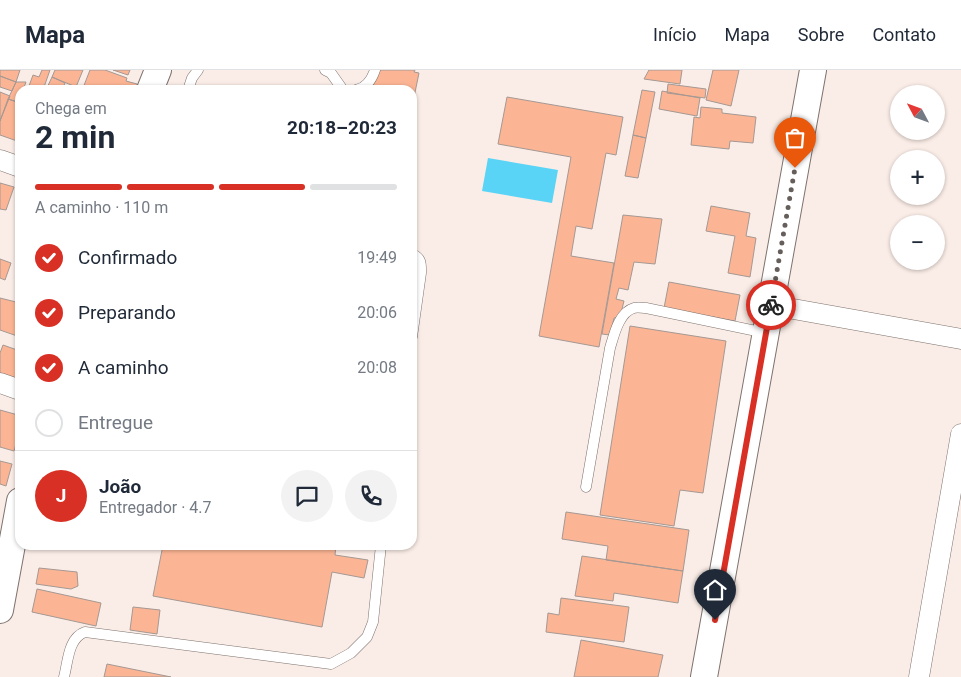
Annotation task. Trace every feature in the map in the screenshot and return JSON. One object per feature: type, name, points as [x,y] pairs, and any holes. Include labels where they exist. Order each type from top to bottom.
[{"type":"street","points":[[152,85],[158,70]]},
{"type":"street","points":[[704,677],[812,70]]},
{"type":"street","points":[[0,160],[15,165]]},
{"type":"street","points":[[771,305],[961,339]]},
{"type":"street","points":[[0,383],[15,388]]},
{"type":"street","points":[[919,677],[961,434]]},
{"type":"street","points":[[0,610],[15,532]]},
{"type":"lane","points":[[190,85],[198,70]]},
{"type":"lane","points":[[325,70],[331,73],[339,85]]},
{"type":"lane","points":[[364,85],[370,80],[375,70]]},
{"type":"lane","points":[[417,256],[421,263],[417,301]]},
{"type":"lane","points":[[586,487],[610,348],[615,330],[626,312],[634,308],[646,308],[766,334]]},
{"type":"lane","points":[[64,677],[74,640],[85,632],[331,664],[351,653],[367,637],[373,622],[380,550]]},
{"type":"water","points":[[488,158],[558,170],[552,203],[482,191]]},
{"type":"building","points":[[0,70],[20,70],[16,82],[0,76]]},
{"type":"building","points":[[42,70],[50,70],[45,85],[29,85],[33,75],[39,77]]},
{"type":"building","points":[[55,70],[83,70],[77,85],[71,85],[52,77]]},
{"type":"building","points":[[90,70],[105,70],[127,78],[126,81],[137,84],[137,85],[84,85]]},
{"type":"building","points":[[113,70],[130,70],[128,75]]},
{"type":"building","points":[[376,70],[415,70],[414,72],[419,73],[417,85],[373,85]]},
{"type":"building","points":[[649,70],[682,70],[680,84],[644,79]]},
{"type":"building","points":[[713,70],[739,70],[731,106],[706,100]]},
{"type":"building","points":[[0,76],[16,82],[12,91],[0,87]]},
{"type":"building","points":[[52,77],[65,83],[64,85],[48,85]]},
{"type":"building","points":[[16,82],[26,82],[25,85],[15,85],[15,101],[8,99]]},
{"type":"building","points":[[668,84],[706,89],[705,98],[667,93]]},
{"type":"building","points":[[642,90],[655,92],[646,138],[633,135]]},
{"type":"building","points":[[662,91],[700,98],[697,116],[659,109]]},
{"type":"building","points":[[0,92],[10,96],[0,121]]},
{"type":"building","points":[[507,97],[623,117],[616,155],[606,153],[592,229],[576,226],[571,256],[614,263],[599,347],[539,336],[571,157],[498,144]]},
{"type":"building","points":[[8,99],[15,101],[15,140],[0,135],[0,121]]},
{"type":"building","points":[[701,107],[722,109],[722,113],[756,117],[753,143],[730,141],[729,149],[691,145],[694,117],[700,118]]},
{"type":"building","points":[[633,135],[646,138],[638,178],[625,176]]},
{"type":"building","points":[[0,183],[14,187],[6,210],[0,209]]},
{"type":"building","points":[[711,206],[750,213],[746,236],[756,238],[750,277],[728,273],[735,236],[706,231]]},
{"type":"building","points":[[623,215],[662,219],[655,264],[634,262],[628,290],[619,288],[616,299],[624,301],[620,317],[614,318],[610,335],[602,334]]},
{"type":"building","points":[[0,259],[11,263],[5,280],[0,278]]},
{"type":"building","points":[[669,282],[740,295],[735,321],[664,308]]},
{"type":"building","points":[[0,298],[15,302],[15,335],[0,330]]},
{"type":"building","points":[[630,326],[726,341],[703,493],[680,490],[674,526],[600,515]]},
{"type":"building","points":[[3,345],[15,349],[15,382],[0,376],[0,353]]},
{"type":"building","points":[[0,410],[15,414],[15,448],[14,451],[0,447]]},
{"type":"building","points":[[0,461],[12,464],[6,486],[0,484]]},
{"type":"building","points":[[566,512],[689,530],[683,571],[606,560],[608,546],[562,539]]},
{"type":"building","points":[[162,550],[336,550],[335,555],[368,560],[364,578],[332,572],[322,627],[153,596]]},
{"type":"building","points":[[582,556],[683,571],[678,603],[614,593],[613,601],[575,596]]},
{"type":"building","points":[[39,568],[77,572],[78,586],[71,589],[36,584]]},
{"type":"building","points":[[37,589],[101,603],[96,626],[32,612]]},
{"type":"building","points":[[561,598],[629,607],[624,642],[546,632],[548,613],[559,615]]},
{"type":"building","points":[[133,607],[160,610],[157,634],[130,630]]},
{"type":"building","points":[[581,640],[663,655],[658,677],[574,677]]},
{"type":"building","points":[[107,664],[171,677],[104,677]]},
{"type":"way so far","points":[[771,305],[795,168]]},
{"type":"route","points":[[715,620],[771,305]]}]
